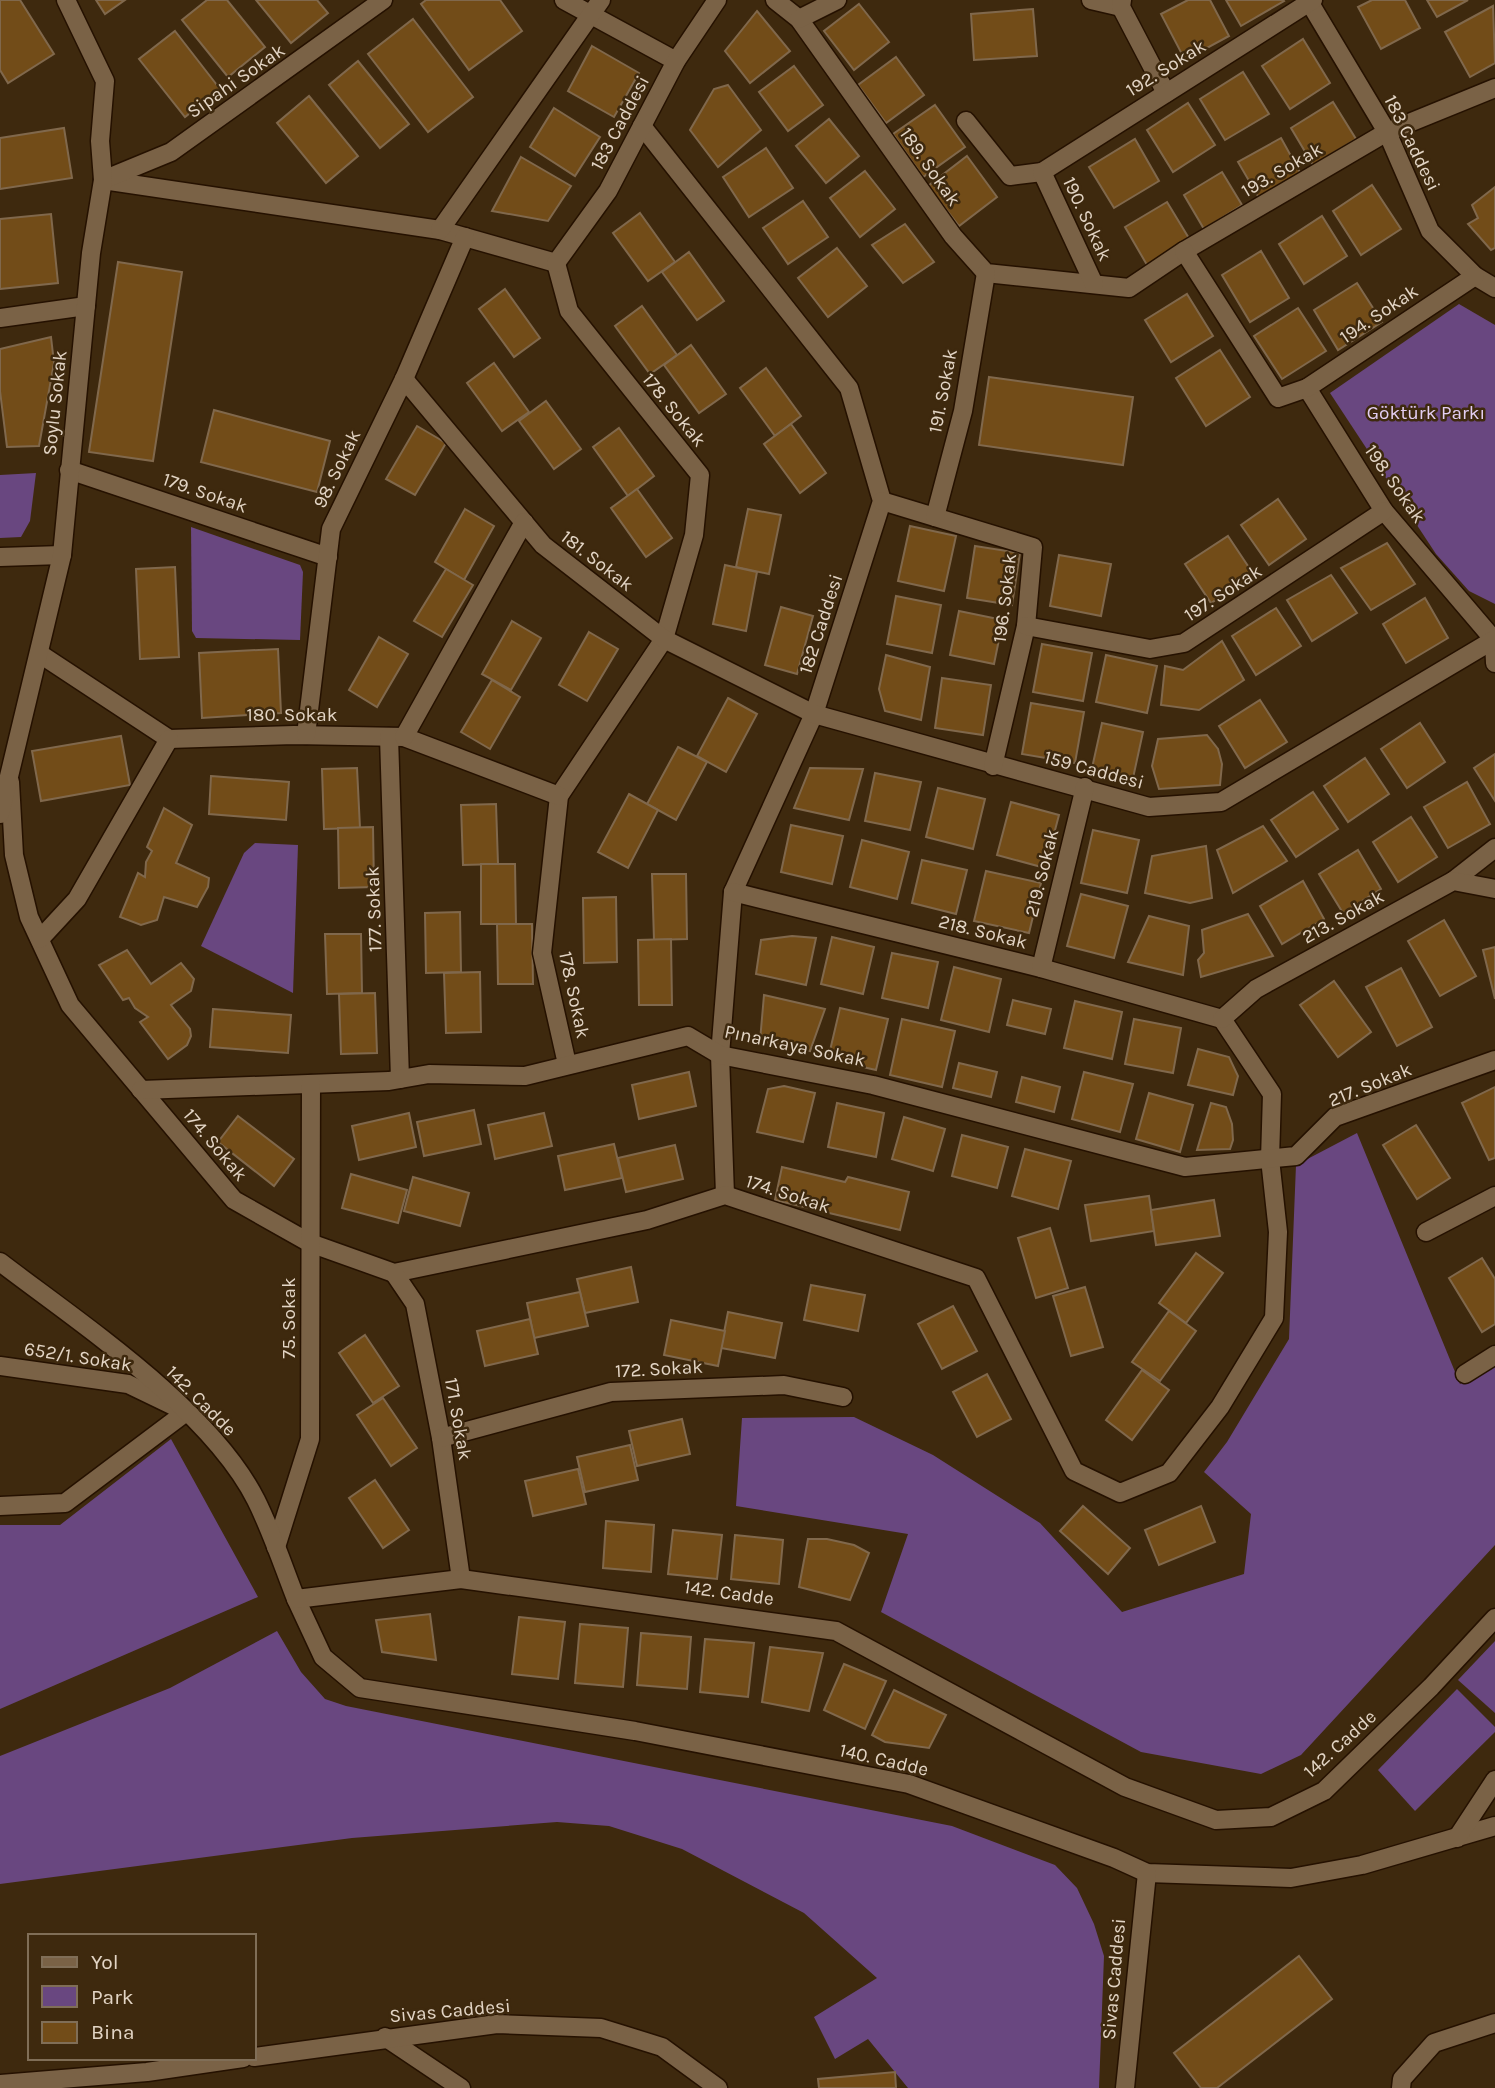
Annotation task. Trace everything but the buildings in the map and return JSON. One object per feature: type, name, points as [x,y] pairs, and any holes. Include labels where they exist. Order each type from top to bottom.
[{"type":"street","name":"Soylu Sokak","points":[[0,814],[3,779],[40,654],[62,555],[86,306],[103,180],[100,141],[105,81],[66,0]]},
{"type":"street","name":"Sipahi Sokak","points":[[103,180],[171,152],[383,0]]},
{"type":"street","points":[[564,0],[596,7],[676,61]]},
{"type":"street","name":"183 Caddesi","points":[[556,263],[608,191],[676,61],[717,0]]},
{"type":"street","name":"189. Sokak","points":[[775,0],[799,19],[953,236],[986,273]]},
{"type":"street","points":[[799,19],[837,0]]},
{"type":"street","points":[[1091,0],[1121,3],[1166,93]]},
{"type":"street","name":"183 Caddesi","points":[[1310,1],[1387,132],[1430,231],[1475,276],[1495,288]]},
{"type":"street","name":"192. Sokak","points":[[1042,172],[1310,1]]},
{"type":"street","points":[[440,230],[596,7]]},
{"type":"street","name":"193. Sokak","points":[[1094,284],[1129,288],[1184,251],[1387,132],[1495,88]]},
{"type":"street","points":[[966,121],[1010,176],[1042,172]]},
{"type":"street","points":[[642,126],[849,388],[882,501]]},
{"type":"street","name":"190. Sokak","points":[[1042,172],[1094,284]]},
{"type":"street","points":[[103,180],[440,230],[556,263]]},
{"type":"street","name":"98. Sokak","points":[[306,735],[331,529],[404,379],[465,237]]},
{"type":"street","points":[[1184,251],[1278,398],[1307,388]]},
{"type":"street","name":"178. Sokak","points":[[556,263],[569,311],[700,475],[694,535],[664,639],[559,796],[542,953],[567,1063]]},
{"type":"street","points":[[986,273],[1094,284]]},
{"type":"street","name":"191. Sokak","points":[[935,517],[963,411],[986,273]]},
{"type":"street","name":"194. Sokak","points":[[1307,388],[1475,276]]},
{"type":"street","points":[[0,317],[86,306]]},
{"type":"street","name":"181. Sokak","points":[[404,379],[542,545],[664,639],[814,715]]},
{"type":"street","name":"198. Sokak","points":[[1307,388],[1384,511],[1495,640]]},
{"type":"street","name":"179. Sokak","points":[[69,470],[328,557]]},
{"type":"street","name":"196. Sokak","points":[[882,501],[1034,547],[1026,626],[993,766]]},
{"type":"street","name":"182 Caddesi","points":[[725,1195],[720,1055],[733,892],[814,715],[882,501]]},
{"type":"street","name":"197. Sokak","points":[[1026,626],[1150,649],[1184,643],[1384,511]]},
{"type":"street","points":[[397,737],[524,522]]},
{"type":"street","points":[[0,557],[62,555]]},
{"type":"street","points":[[1495,640],[1495,663]]},
{"type":"street","name":"159 Caddesi","points":[[814,715],[1149,807],[1220,802],[1495,640]]},
{"type":"street","points":[[40,654],[169,739],[77,899],[40,939]]},
{"type":"street","name":"180. Sokak","points":[[169,739],[306,735],[397,737],[559,796]]},
{"type":"street","name":"177. Sokak","points":[[397,737],[400,1079]]},
{"type":"street","name":"174. Sokak","points":[[3,779],[14,855],[29,917],[70,1005],[234,1200],[310,1243],[394,1273],[648,1220],[725,1195],[976,1278],[1074,1471],[1121,1493],[1169,1472],[1220,1407],[1275,1318],[1278,1232],[1270,1159],[1272,1094],[1222,1019]]},
{"type":"street","name":"219. Sokak","points":[[1041,968],[1085,788]]},
{"type":"street","name":"213. Sokak","points":[[1222,1019],[1255,989],[1453,880],[1495,848]]},
{"type":"street","points":[[1453,880],[1495,890]]},
{"type":"street","name":"218. Sokak","points":[[733,892],[1041,968],[1222,1019]]},
{"type":"street","name":"Pınarkaya Sokak","points":[[141,1090],[311,1084],[400,1079],[429,1074],[525,1076],[567,1063],[688,1036],[720,1055],[873,1085],[1185,1167],[1270,1159]]},
{"type":"street","name":"217. Sokak","points":[[1270,1159],[1296,1156],[1335,1117],[1495,1060]]},
{"type":"street","name":"75. Sokak","points":[[276,1547],[310,1439],[311,1084]]},
{"type":"street","points":[[1426,1232],[1495,1196]]},
{"type":"street","name":"142. Cadde","points":[[0,1262],[129,1361],[214,1440],[255,1498],[296,1599],[461,1580],[836,1631],[1125,1787],[1216,1820],[1271,1817],[1324,1791],[1431,1687],[1495,1618]]},
{"type":"street","name":"171. Sokak","points":[[394,1273],[415,1304],[441,1438],[461,1580]]},
{"type":"street","points":[[1465,1374],[1495,1355]]},
{"type":"street","name":"652/1. Sokak","points":[[0,1366],[128,1384],[186,1412]]},
{"type":"street","name":"172. Sokak","points":[[441,1438],[611,1392],[784,1385],[843,1397]]},
{"type":"street","points":[[0,1506],[65,1503],[186,1412]]},
{"type":"street","name":"140. Cadde","points":[[296,1599],[323,1657],[360,1688],[635,1731],[909,1784],[1114,1858],[1146,1873],[1291,1878],[1362,1865],[1495,1826]]},
{"type":"street","points":[[1457,1838],[1495,1780]]},
{"type":"street","name":"Sivas Caddesi","points":[[1125,2088],[1146,1873]]},
{"type":"street","points":[[1401,2088],[1402,2080],[1434,2043],[1495,2023]]},
{"type":"street","name":"Sivas Caddesi","points":[[256,2057],[385,2037],[497,2024],[601,2028],[662,2047],[718,2088]]},
{"type":"street","points":[[385,2037],[461,2088]]},
{"type":"street","points":[[0,2084],[147,2072],[229,2060]]},
{"type":"green space","name":"Göktürk Parkı","points":[[1459,304],[1495,325],[1495,604],[1469,591],[1436,554],[1330,393]]},
{"type":"green space","points":[[36,473],[30,521],[21,537],[0,538],[0,475]]},
{"type":"green space","points":[[191,527],[300,565],[303,572],[300,640],[196,638],[192,631]]},
{"type":"green space","points":[[255,843],[298,845],[293,993],[201,946],[244,853]]},
{"type":"green space","points":[[1357,1133],[1460,1384],[1495,1364],[1495,1545],[1301,1755],[1261,1774],[1141,1752],[881,1612],[908,1534],[736,1506],[742,1418],[854,1417],[933,1455],[1040,1523],[1122,1612],[1244,1574],[1251,1514],[1204,1472],[1227,1442],[1289,1339],[1296,1165]]},
{"type":"green space","points":[[171,1439],[258,1597],[0,1709],[0,1525],[60,1525]]},
{"type":"green space","points":[[277,1631],[301,1672],[325,1699],[346,1706],[952,1826],[1055,1865],[1077,1888],[1094,1924],[1104,1956],[1099,2088],[908,2088],[868,2039],[835,2059],[814,2017],[877,1978],[804,1913],[682,1849],[609,1826],[557,1822],[352,1838],[0,1884],[0,1756],[170,1688]]},
{"type":"green space","points":[[1495,1641],[1495,1713],[1458,1680]]},
{"type":"green space","points":[[1457,1689],[1495,1727],[1495,1732],[1415,1811],[1378,1770]]}]
